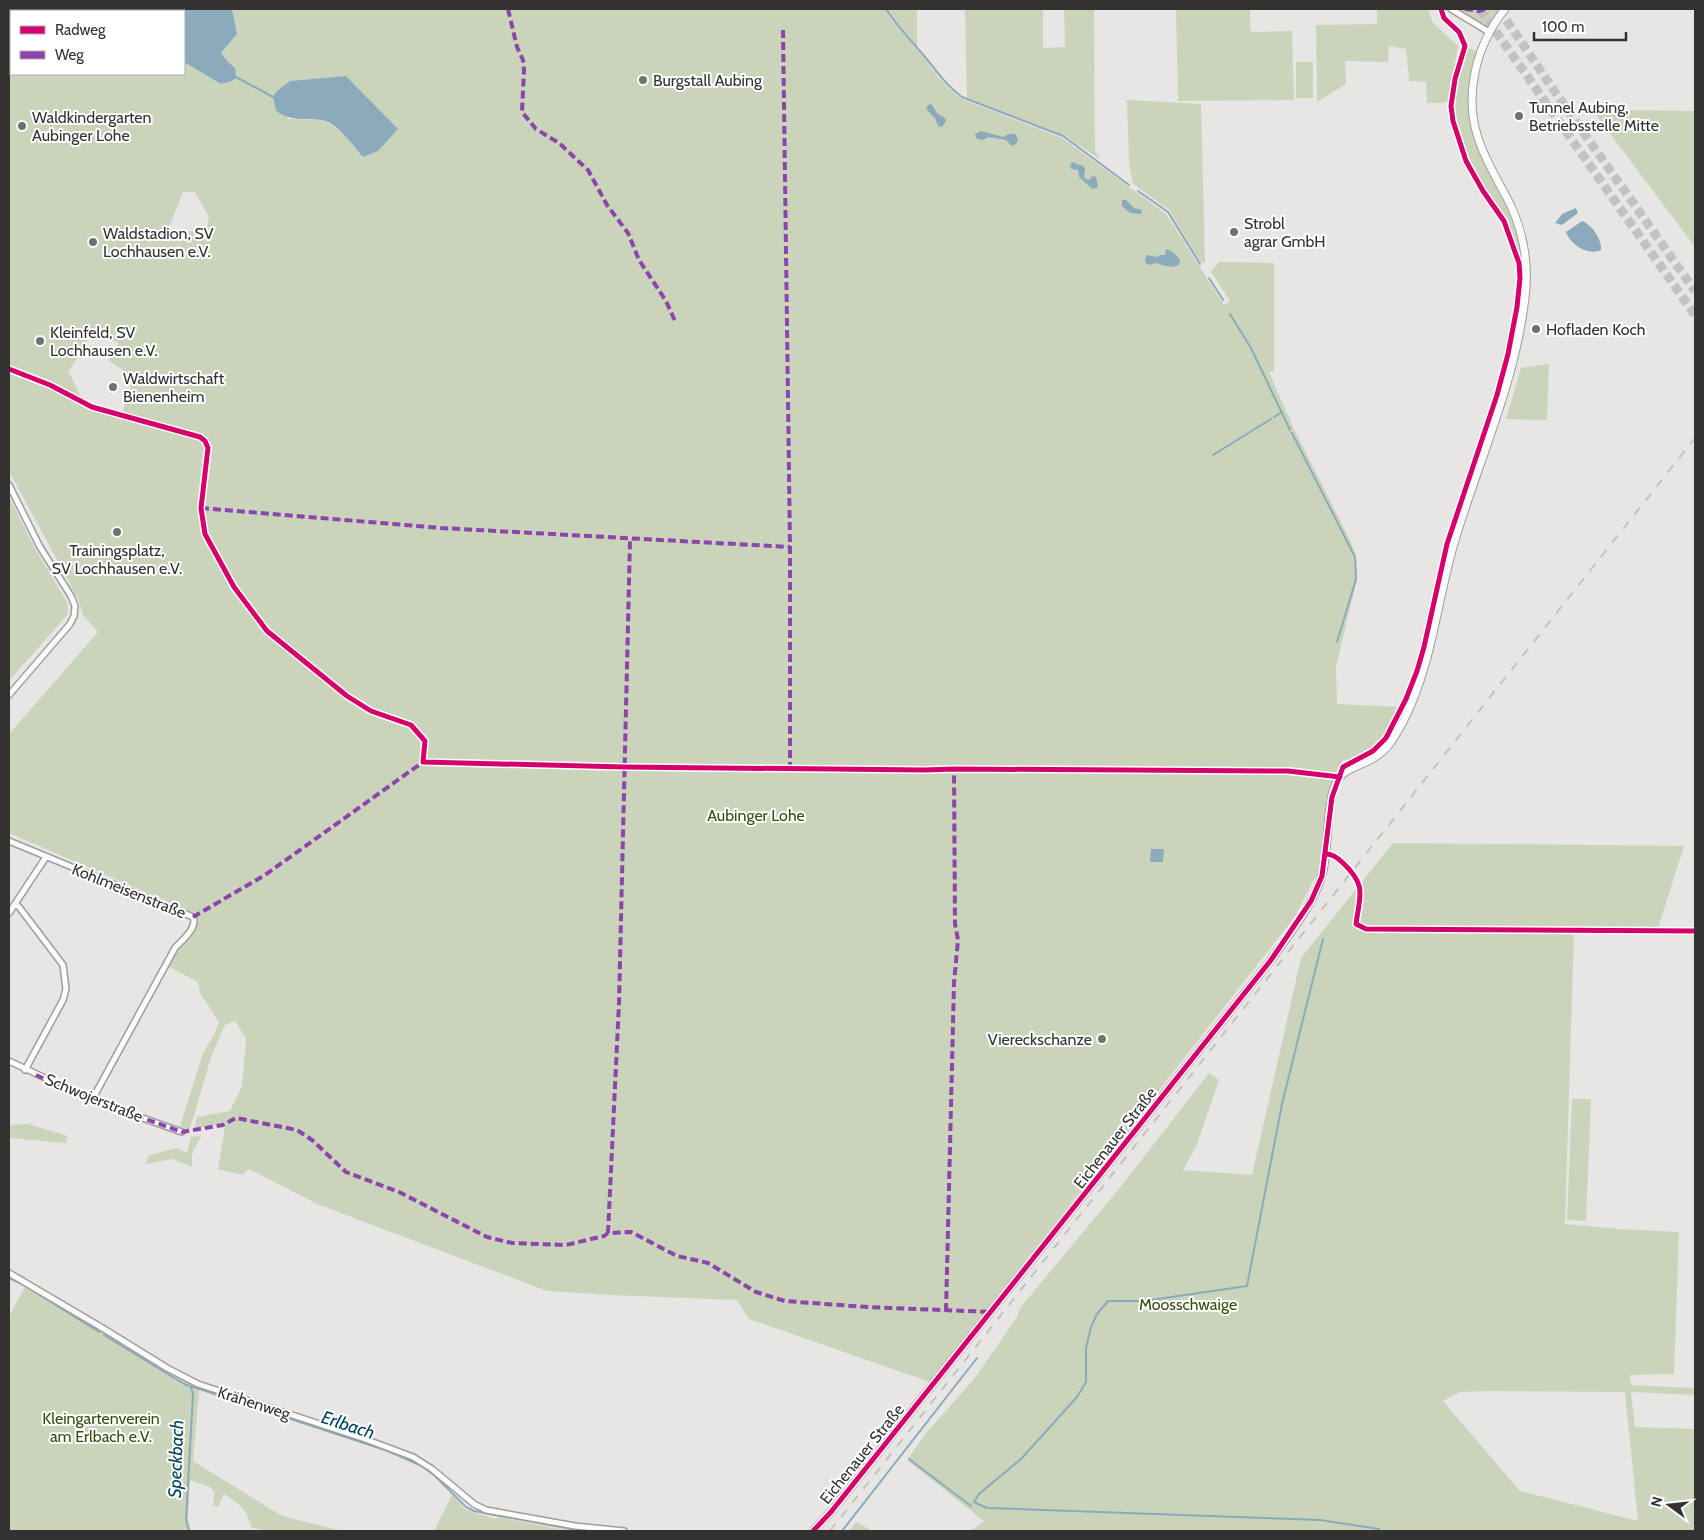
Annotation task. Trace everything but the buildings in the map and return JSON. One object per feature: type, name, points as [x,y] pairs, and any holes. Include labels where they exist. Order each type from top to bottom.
[{"type":"street","points":[[1451,9],[1489,32]]},
{"type":"street","name":"Eichenauer Straße","points":[[813,1531],[992,1312],[1272,960],[1311,901],[1322,876],[1332,797],[1340,777],[1347,771],[1371,760],[1386,749],[1408,710],[1424,673],[1452,549],[1504,395],[1514,358],[1525,296],[1525,254],[1518,225],[1479,143],[1472,108],[1474,77],[1482,48],[1489,32],[1505,9]]},
{"type":"street","points":[[9,485],[40,547],[71,596],[75,606],[74,616],[70,624],[9,695]]},
{"type":"street","name":"Kohlmeisenstraße","points":[[9,841],[193,917],[195,921],[194,926],[175,948],[92,1100]]},
{"type":"street","points":[[9,913],[46,857]]},
{"type":"street","points":[[15,904],[19,906],[64,965],[66,978],[63,1000],[25,1070]]},
{"type":"street","name":"Schwojerstraße","points":[[9,1062],[92,1100],[182,1132]]},
{"type":"street","name":"Krähenweg","points":[[9,1273],[166,1368],[198,1384],[365,1439],[413,1457],[432,1469],[467,1499],[486,1510],[575,1526],[624,1531]]},
{"type":"green space","name":"Aubinger Lohe","points":[[9,9],[77,9],[10,10],[10,75],[185,75],[185,63],[221,84],[235,68],[221,53],[237,34],[232,9],[885,9],[938,76],[962,99],[1062,138],[1166,214],[1224,305],[1230,301],[1211,272],[1219,262],[1274,263],[1274,371],[1269,372],[1294,429],[1351,542],[1356,556],[1357,580],[1336,666],[1337,704],[1400,707],[1390,727],[1380,741],[1347,762],[1345,759],[1342,761],[1342,765],[1333,778],[1319,870],[1294,918],[930,1382],[749,1319],[737,1300],[547,1291],[317,1204],[249,1169],[242,1175],[218,1169],[225,1127],[222,1124],[194,1129],[197,1117],[230,1111],[242,1086],[246,1039],[235,1021],[225,1025],[212,1054],[190,1129],[187,1130],[180,1127],[203,1053],[219,1022],[200,993],[198,982],[169,967],[194,913],[9,833],[9,734],[98,632],[83,615],[78,599],[9,471]],"holes":[[[346,76],[398,130],[363,157],[346,136],[324,120],[288,119],[290,81]],[[183,192],[195,192],[209,217],[206,233],[168,229]],[[92,333],[119,343],[108,360],[133,377],[122,414],[86,408],[68,373]]]},
{"type":"green space","points":[[93,9],[150,9],[147,10]]},
{"type":"green space","points":[[887,9],[917,9],[917,46],[895,22]]},
{"type":"green space","points":[[965,9],[1043,9],[1043,48],[1065,47],[1064,9],[1094,9],[1095,151],[1101,160],[1065,136],[967,98]]},
{"type":"green space","points":[[1176,9],[1250,9],[1250,30],[1253,32],[1292,31],[1294,100],[1178,101]]},
{"type":"green space","points":[[1377,9],[1428,9],[1433,23],[1458,46],[1449,101],[1427,103],[1426,82],[1409,81],[1406,49],[1389,46],[1388,62],[1345,61],[1346,84],[1317,102],[1316,25],[1377,24]]},
{"type":"green space","points":[[1456,9],[1501,9],[1489,24],[1478,22]]},
{"type":"green space","points":[[1467,47],[1477,52],[1471,73],[1469,95],[1471,128],[1479,151],[1511,216],[1517,232],[1520,258],[1504,217],[1473,171],[1456,129],[1453,99]]},
{"type":"green space","points":[[1296,62],[1313,62],[1313,98],[1296,98]]},
{"type":"green space","points":[[1127,100],[1201,104],[1205,263],[1200,262],[1169,210],[1133,184],[1129,163]]},
{"type":"green space","points":[[1600,110],[1695,111],[1695,247],[1596,115]]},
{"type":"green space","points":[[1549,364],[1547,420],[1506,419],[1521,368]]},
{"type":"green space","points":[[9,497],[35,549],[67,602],[68,614],[9,681]]},
{"type":"green space","name":"Moosschwaige","points":[[1393,843],[1684,846],[1658,928],[1574,929],[1565,1224],[1679,1232],[1674,1374],[1630,1375],[1631,1385],[1695,1388],[1695,1395],[1631,1392],[1635,1427],[1695,1429],[1695,1531],[971,1531],[984,1521],[907,1460],[927,1432],[974,1379],[1017,1317],[1020,1308],[1123,1184],[1209,1073],[1219,1080],[1196,1147],[1183,1170],[1252,1175],[1301,958]],"holes":[[[1460,1392],[1625,1392],[1638,1521],[1520,1491],[1443,1401]]]},
{"type":"green space","points":[[1572,1099],[1591,1099],[1586,1221],[1567,1220]]},
{"type":"green space","points":[[28,1124],[68,1136],[66,1143],[9,1138],[9,1125]]},
{"type":"green space","points":[[201,1136],[192,1154],[192,1167],[173,1159],[145,1164],[149,1155],[177,1148],[187,1153],[191,1137]]},
{"type":"green space","name":"Kleingartenverein am Erlbach e.V.","points":[[9,1270],[24,1276],[29,1282],[175,1369],[200,1381],[193,1461],[282,1516],[342,1531],[265,1531],[251,1527],[245,1511],[238,1504],[224,1494],[218,1507],[213,1505],[215,1492],[210,1487],[190,1480],[188,1519],[191,1531],[9,1531],[9,1312],[11,1313],[26,1285],[9,1276]]},
{"type":"green space","points":[[452,1495],[466,1510],[496,1519],[498,1517],[570,1531],[434,1531]]},
{"type":"green space","points":[[857,1522],[872,1531],[849,1531]]},
{"type":"water","points":[[232,9],[237,34],[221,53],[235,68],[236,77],[234,80],[221,84],[185,63],[185,10],[147,10]]},
{"type":"water","points":[[346,76],[398,129],[378,151],[363,157],[333,125],[322,120],[289,117],[276,111],[273,97],[277,91],[290,81]]},
{"type":"water","points":[[931,104],[938,114],[945,118],[946,121],[942,127],[938,126],[935,118],[926,109]]},
{"type":"water","points":[[981,131],[1003,137],[1015,134],[1018,139],[1016,144],[1012,146],[1006,140],[988,137],[979,140],[975,134]]},
{"type":"water","points":[[1072,162],[1083,166],[1086,179],[1089,180],[1093,176],[1096,177],[1098,187],[1093,189],[1079,177],[1078,170],[1071,169],[1070,165]]},
{"type":"water","points":[[1122,200],[1126,200],[1134,208],[1142,210],[1141,214],[1130,213],[1122,206]]},
{"type":"water","points":[[1576,208],[1578,213],[1562,225],[1555,223],[1562,214]]},
{"type":"water","points":[[1582,221],[1596,233],[1600,241],[1601,250],[1591,252],[1580,248],[1568,237],[1566,232]]},
{"type":"water","points":[[1166,249],[1179,258],[1179,265],[1169,267],[1155,263],[1147,264],[1145,261],[1146,255],[1157,257],[1165,255]]},
{"type":"water","points":[[1151,849],[1164,849],[1163,862],[1150,862]]},
{"type":"waterway","points":[[886,9],[945,81],[962,97],[1063,136],[1129,185]]},
{"type":"waterway","points":[[236,77],[273,97]]},
{"type":"waterway","points":[[1138,191],[1168,212],[1200,264]]},
{"type":"waterway","points":[[1209,278],[1223,300]]},
{"type":"waterway","points":[[1230,314],[1251,348],[1290,430]]},
{"type":"waterway","points":[[1274,417],[1282,412]]},
{"type":"waterway","points":[[1213,455],[1271,419]]},
{"type":"waterway","points":[[1292,433],[1355,557],[1356,579],[1337,642]]},
{"type":"waterway","points":[[1323,939],[1282,1104],[1247,1286],[1144,1301],[1108,1301],[1097,1314],[1091,1327],[1086,1348],[1086,1382],[1077,1397],[1022,1458],[979,1494],[974,1502],[987,1508],[1320,1520],[1379,1529]]},
{"type":"waterway","name":"Erlbach","points":[[9,1278],[24,1285],[99,1332]]},
{"type":"waterway","name":"Erlbach","points":[[104,1335],[184,1384],[388,1451],[422,1466],[435,1476],[466,1507],[474,1511],[582,1531]]},
{"type":"waterway","points":[[842,1531],[977,1358]]},
{"type":"waterway","name":"Speckbach","points":[[189,1531],[186,1520],[193,1395],[191,1387]]},
{"type":"waterway","points":[[909,1459],[971,1506]]},
{"type":"tunnel","points":[[1480,9],[1695,315]]},
{"type":"tunnel","points":[[1499,9],[1695,291]]},
{"type":"railway","points":[[830,1531],[1695,438]]},
{"type":"marked path","points":[[508,9],[517,47],[523,60],[522,112],[536,129],[559,143],[588,170],[607,205],[628,233],[639,260],[666,301],[675,321]]},
{"type":"marked path","points":[[1465,9],[1479,11],[1487,9]]},
{"type":"marked path","points":[[783,30],[790,547],[790,768]]},
{"type":"marked path","points":[[201,508],[441,528],[790,547]]},
{"type":"marked path","points":[[608,1233],[619,1003],[630,540]]},
{"type":"marked path","points":[[193,917],[265,875],[423,762],[427,762]]},
{"type":"marked path","points":[[946,1311],[954,983],[958,940],[955,924],[954,769]]},
{"type":"marked path","points":[[36,1075],[92,1100],[182,1132],[223,1125],[236,1118],[297,1130],[312,1140],[346,1172],[399,1192],[487,1237],[512,1243],[566,1245],[604,1236],[608,1233],[631,1232],[677,1256],[708,1263],[756,1292],[785,1301],[867,1307],[992,1312]]},
{"type":"cycle path","points":[[813,1531],[831,1512],[1271,960],[1311,901],[1322,876],[1332,797],[1343,767],[1373,751],[1386,738],[1406,699],[1424,647],[1447,544],[1497,395],[1508,354],[1517,307],[1520,278],[1519,263],[1504,221],[1483,191],[1466,161],[1453,121],[1451,106],[1455,79],[1465,46],[1459,32],[1444,18],[1441,9]]},
{"type":"cycle path","points":[[9,369],[50,385],[92,407],[200,437],[205,441],[208,448],[201,508],[205,534],[234,587],[267,631],[347,696],[371,711],[411,725],[425,741],[423,762],[625,767],[1288,771],[1340,777]]},
{"type":"cycle path","points":[[1326,854],[1339,859],[1356,878],[1360,891],[1356,924],[1366,929],[1695,931]]},
{"type":"place","name":"Burgstall Aubing","points":[[643,80]]},
{"type":"place","name":"Tunnel Aubing, Betriebsstelle Mitte","points":[[1519,116]]},
{"type":"place","name":"Waldkindergarten Aubinger Lohe","points":[[22,126]]},
{"type":"place","name":"Strobl agrar GmbH","points":[[1234,232]]},
{"type":"place","name":"Waldstadion, SV Lochhausen e.V.","points":[[93,242]]},
{"type":"place","name":"Hofladen Koch","points":[[1536,329]]},
{"type":"place","name":"Kleinfeld, SV Lochhausen e.V.","points":[[40,341]]},
{"type":"place","name":"Waldwirtschaft Bienenheim","points":[[113,387]]},
{"type":"place","name":"Trainingsplatz, SV Lochhausen e.V.","points":[[117,532]]},
{"type":"place","name":"Viereckschanze","points":[[1102,1039]]}]
